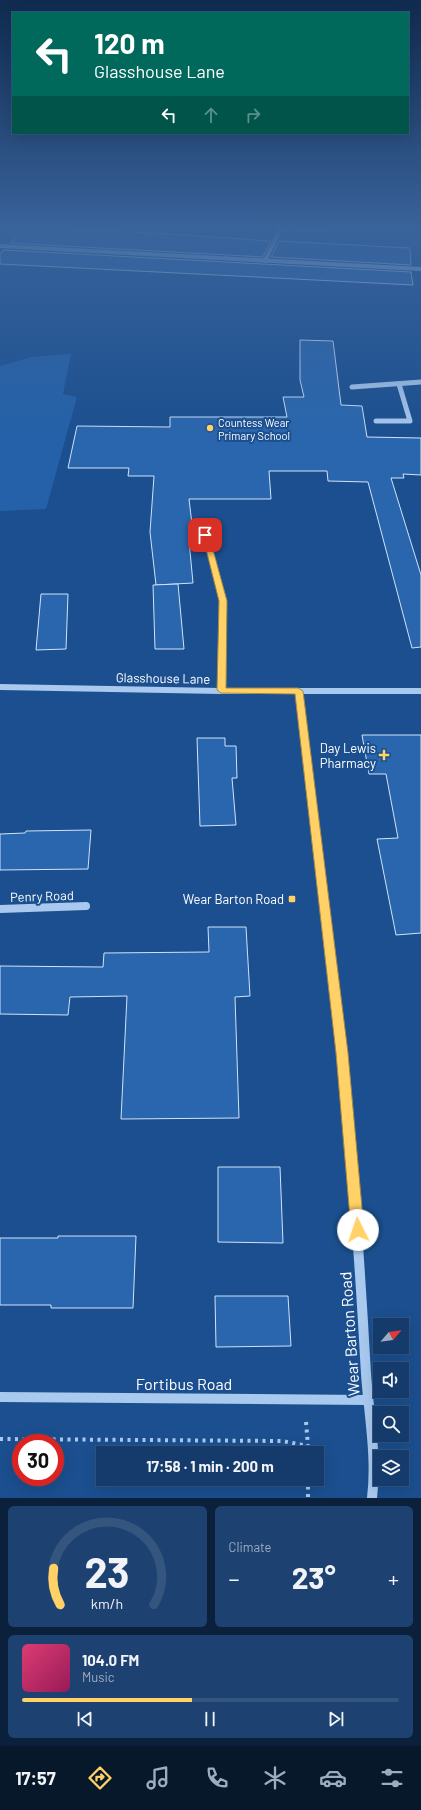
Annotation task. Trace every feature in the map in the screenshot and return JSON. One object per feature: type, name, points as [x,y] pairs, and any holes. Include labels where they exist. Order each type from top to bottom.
[{"type":"street","points":[[352,387],[421,382]]},
{"type":"street","points":[[376,421],[410,421],[400,384]]},
{"type":"street","points":[[205,535],[223,601],[221,690]]},
{"type":"street","name":"Glasshouse Lane","points":[[0,687],[421,691]]},
{"type":"street","name":"Wear Barton Road","points":[[298,691],[342,1053],[357,1215],[368,1400],[375,1472],[372,1498]]},
{"type":"street","name":"Penry Road","points":[[0,909],[86,906]]},
{"type":"street","name":"Fortibus Road","points":[[0,1397],[368,1400]]},
{"type":"path","points":[[0,1439],[282,1441],[308,1446]]},
{"type":"path","points":[[308,1486],[308,1498]]},
{"type":"shaded area","points":[[71,354],[63,394],[77,397],[46,509],[0,511],[0,366],[32,357]]},
{"type":"building","points":[[300,340],[333,341],[341,405],[362,406],[367,437],[421,438],[421,475],[403,474],[404,478],[391,478],[421,575],[421,647],[412,648],[368,482],[328,481],[327,471],[269,471],[271,499],[189,499],[194,541],[189,541],[193,583],[156,585],[150,532],[154,476],[128,476],[129,468],[68,468],[77,426],[170,427],[170,417],[287,417],[283,397],[304,397],[300,380]]},
{"type":"building","points":[[178,584],[184,649],[155,649],[153,585]]},
{"type":"building","points":[[41,594],[68,594],[66,649],[36,650]]},
{"type":"building","points":[[362,735],[421,735],[421,933],[396,935],[377,839],[398,838],[386,774],[369,774]]},
{"type":"building","points":[[197,738],[225,738],[225,746],[236,746],[237,778],[232,778],[236,825],[200,826]]},
{"type":"building","points":[[91,830],[88,869],[0,870],[0,834],[25,833],[26,831]]},
{"type":"building","points":[[208,927],[246,927],[250,996],[235,997],[239,1118],[121,1119],[127,996],[70,997],[68,1015],[0,1014],[0,966],[103,967],[104,953],[209,952]]},
{"type":"building","points":[[218,1167],[280,1167],[283,1243],[218,1242]]},
{"type":"building","points":[[58,1236],[136,1236],[133,1308],[51,1308],[51,1305],[0,1305],[0,1238],[58,1238]]},
{"type":"building","points":[[215,1296],[288,1296],[291,1346],[216,1347]]},
{"type":"place","name":"Countess Wear Primary School","points":[[210,428]]},
{"type":"place","name":"Day Lewis Pharmacy","points":[[384,755]]},
{"type":"place","name":"Wear Barton Road","points":[[292,899]]},
{"type":"route","points":[[205,535],[223,601],[221,690],[298,691],[342,1053],[358,1230]]}]
